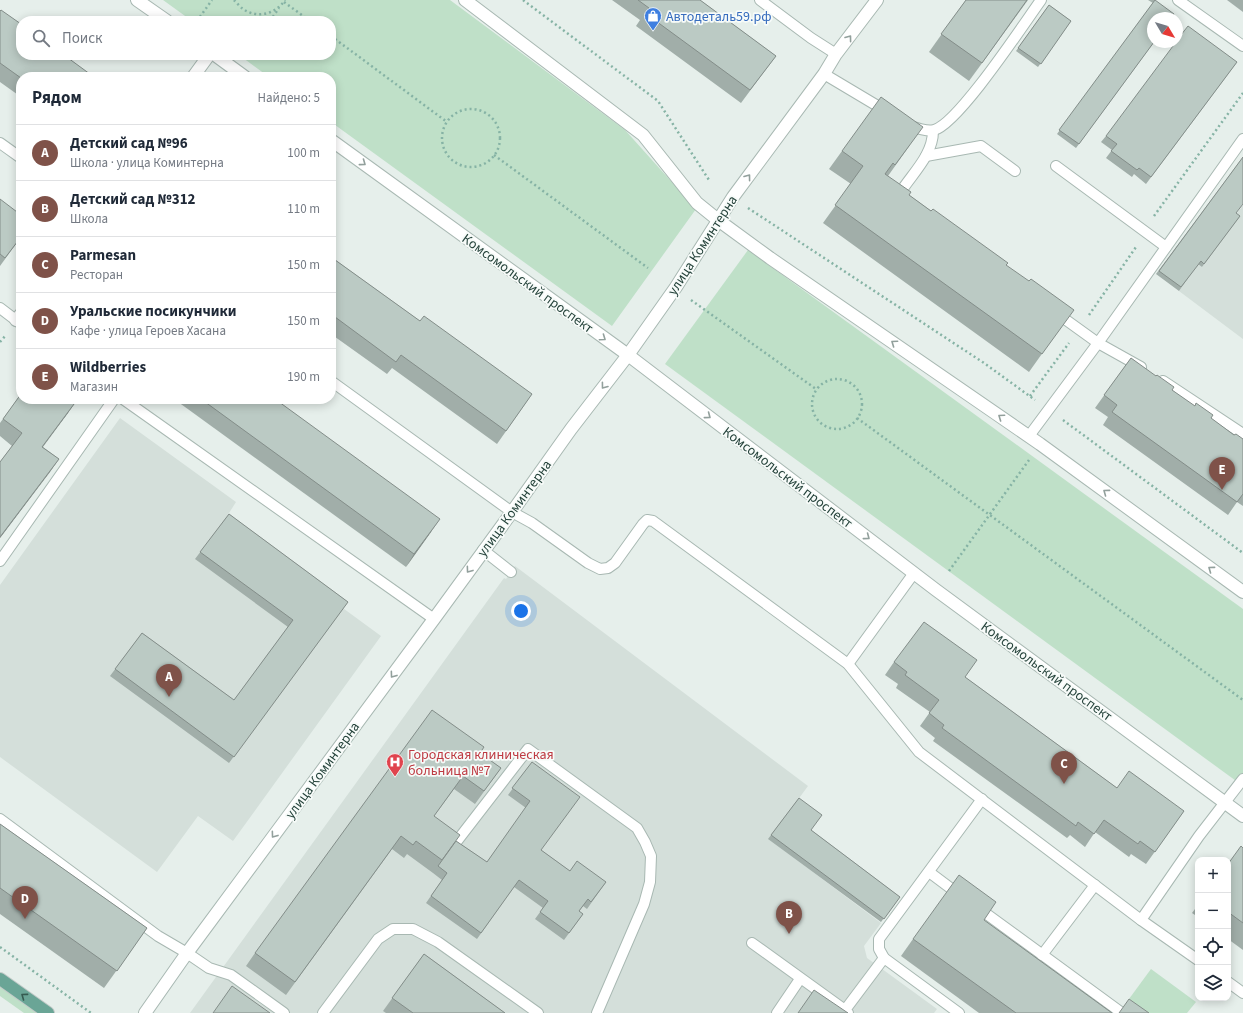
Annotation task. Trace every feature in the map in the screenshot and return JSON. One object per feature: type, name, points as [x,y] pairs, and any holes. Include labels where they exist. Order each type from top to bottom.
[{"type":"main road","points":[[0,979],[48,1013]]},
{"type":"street","points":[[137,0],[160,16]]},
{"type":"street","points":[[465,0],[643,135],[697,203],[718,220],[770,258],[1029,436],[1243,592]]},
{"type":"street","name":"улица Коминтерна","points":[[145,1013],[187,953],[434,619],[571,429],[628,355],[676,287],[733,197],[824,74],[836,54],[877,0]]},
{"type":"street","points":[[197,72],[205,60]]},
{"type":"street","points":[[222,60],[238,72]]},
{"type":"street","name":"Комсомольский проспект","points":[[336,144],[628,355],[914,573],[1243,816]]},
{"type":"lane","points":[[760,0],[811,38],[836,54]]},
{"type":"lane","points":[[824,74],[912,127],[933,131],[944,125],[969,99],[1041,0]]},
{"type":"lane","points":[[1178,0],[1243,46]]},
{"type":"lane","points":[[909,206],[904,201],[902,190],[926,156],[933,140],[933,131]]},
{"type":"lane","points":[[1029,436],[1098,343],[1243,139]]},
{"type":"lane","points":[[0,143],[16,154]]},
{"type":"lane","points":[[926,156],[981,146],[1015,171]]},
{"type":"lane","points":[[1056,166],[1166,247]]},
{"type":"lane","points":[[1048,307],[1098,343],[1150,373],[1243,434]]},
{"type":"lane","points":[[0,308],[16,317]]},
{"type":"lane","points":[[336,385],[512,512],[532,523],[588,563],[600,568],[608,568],[615,563],[643,524],[647,520],[653,521],[848,664],[919,752],[1141,920],[1195,958]]},
{"type":"lane","points":[[0,561],[110,404]]},
{"type":"lane","points":[[130,404],[434,619]]},
{"type":"lane","points":[[483,550],[511,572]]},
{"type":"lane","points":[[848,664],[914,573]]},
{"type":"lane","points":[[457,841],[528,749],[637,828],[651,856],[650,882],[644,904],[597,1013]]},
{"type":"lane","points":[[1141,920],[1199,836],[1243,779]]},
{"type":"lane","points":[[959,1013],[884,958],[879,949],[879,939],[982,799]]},
{"type":"lane","points":[[0,819],[158,936],[209,968],[231,975],[284,1013]]},
{"type":"lane","points":[[929,872],[1122,1013]]},
{"type":"lane","points":[[1042,955],[1095,885]]},
{"type":"lane","points":[[323,1013],[378,939],[393,929],[413,929],[438,942],[538,1013]]},
{"type":"lane","points":[[752,943],[847,1012],[884,958]]},
{"type":"lane","points":[[777,1013],[800,979]]},
{"type":"lane","points":[[1231,984],[1243,992]]},
{"type":"path","points":[[201,16],[212,0]]},
{"type":"path","points":[[234,0],[242,9],[253,14],[265,14],[276,10],[285,1]]},
{"type":"path","points":[[523,0],[658,101],[709,180]]},
{"type":"path","points":[[274,16],[285,1]]},
{"type":"path","points":[[285,1],[304,16]]},
{"type":"path","points":[[336,40],[447,122]]},
{"type":"path","points":[[464,110],[478,111],[491,118],[497,127],[499,136],[498,146],[494,155],[486,162],[477,166],[468,167],[458,164],[450,158],[444,150],[442,140],[443,131],[447,122],[454,115],[464,110]]},
{"type":"path","points":[[494,155],[648,268]]},
{"type":"path","points":[[748,207],[984,363],[1243,553]]},
{"type":"path","points":[[691,300],[816,389]]},
{"type":"path","points":[[833,379],[842,379],[851,383],[858,390],[862,400],[861,410],[857,418],[850,425],[840,428],[831,428],[822,424],[815,417],[812,408],[812,398],[816,389],[824,382],[833,379]]},
{"type":"path","points":[[857,418],[1243,700]]},
{"type":"path","points":[[949,572],[1032,456]]},
{"type":"path","points":[[0,947],[91,1013]]},
{"type":"shaded area","points":[[1243,205],[1243,339],[1179,291],[1198,264],[1202,267],[1237,220],[1234,217]]},
{"type":"shaded area","points":[[120,418],[236,502],[224,521],[381,636],[233,841],[198,816],[157,872],[0,757],[0,585]]},
{"type":"shaded area","points":[[515,566],[808,786],[769,839],[881,923],[864,946],[867,958],[937,1009],[934,1013],[190,1013],[504,578],[506,579]]},
{"type":"green space","points":[[163,0],[450,0],[625,130],[696,209],[612,326],[336,126],[336,72],[262,72],[246,60],[336,60],[336,16],[185,16]]},
{"type":"green space","points":[[748,250],[1243,609],[1243,786],[665,364]]},
{"type":"green space","points":[[1151,969],[1196,1002],[1187,1013],[1147,1013],[1129,999]]},
{"type":"green space","points":[[0,987],[37,1013],[24,1013],[0,996]]},
{"type":"building","points":[[638,0],[700,0],[776,56],[750,90],[645,13],[649,8]]},
{"type":"building","points":[[966,0],[1027,0],[982,63],[941,34]]},
{"type":"building","points":[[1155,0],[1171,12],[1147,12],[1147,48],[1150,48],[1079,144],[1059,130]]},
{"type":"building","points":[[1049,5],[1071,21],[1041,64],[1018,48]]},
{"type":"building","points":[[1,10],[16,20],[16,60],[71,60],[87,72],[16,72],[16,74],[0,63]]},
{"type":"building","points":[[1188,26],[1237,62],[1151,177],[1139,168],[1137,170],[1111,151],[1117,144],[1106,136],[1172,48],[1183,48],[1183,32]]},
{"type":"building","points":[[881,97],[923,127],[895,165],[893,163],[885,174],[911,192],[909,195],[931,211],[933,209],[1008,263],[1006,265],[1029,281],[1031,279],[1074,310],[1042,354],[835,205],[863,166],[842,151]]},
{"type":"building","points":[[1243,157],[1243,204],[1236,213],[1240,216],[1204,264],[1201,261],[1181,287],[1159,271]]},
{"type":"building","points":[[0,199],[16,211],[16,244],[5,258],[0,254]]},
{"type":"building","points":[[336,261],[420,321],[424,316],[532,394],[506,431],[401,355],[396,362],[336,318]]},
{"type":"building","points":[[1131,358],[1174,387],[1172,390],[1195,406],[1196,403],[1213,415],[1211,418],[1234,435],[1236,434],[1243,439],[1243,494],[1237,502],[1112,412],[1117,405],[1104,395]]},
{"type":"building","points":[[16,401],[16,404],[74,404],[42,447],[59,459],[0,537],[0,462],[22,433],[3,419]]},
{"type":"building","points":[[208,404],[282,404],[440,519],[414,554]]},
{"type":"building","points":[[229,514],[348,602],[234,757],[115,669],[142,633],[234,700],[293,620],[200,552]]},
{"type":"building","points":[[924,622],[977,660],[965,677],[1117,788],[1129,771],[1184,811],[1155,852],[1140,841],[1138,844],[1104,820],[1094,834],[1078,822],[1076,826],[942,728],[944,725],[929,713],[939,700],[905,675],[907,672],[894,662]]},
{"type":"building","points":[[432,710],[484,747],[480,753],[501,768],[484,791],[463,776],[434,816],[460,835],[442,860],[416,841],[413,845],[401,836],[295,982],[255,953]]},
{"type":"building","points":[[532,762],[580,797],[541,850],[570,871],[577,861],[606,882],[591,902],[588,899],[579,911],[583,914],[569,933],[540,912],[548,901],[519,880],[481,933],[431,896],[447,873],[438,866],[456,841],[487,862],[530,801],[512,788]]},
{"type":"building","points":[[799,798],[822,815],[811,830],[900,897],[884,919],[771,835]]},
{"type":"building","points":[[0,824],[147,928],[117,971],[0,888]]},
{"type":"building","points":[[1241,846],[1243,848],[1243,923],[1231,914],[1231,860]]},
{"type":"building","points":[[959,875],[996,902],[984,920],[1112,1013],[1016,1013],[913,939]]},
{"type":"building","points":[[424,954],[505,1013],[413,1013],[392,998]]},
{"type":"building","points":[[232,986],[270,1013],[213,1013]]},
{"type":"building","points":[[814,990],[848,1013],[798,1013]]},
{"type":"building","points":[[1129,999],[1149,1013],[1119,1013]]},
{"type":"place","name":"Автодеталь59.рф","points":[[653,31]]},
{"type":"place","name":"Wildberries","points":[[1222,490]]},
{"type":"place","name":"Детский сад №96","points":[[169,697]]},
{"type":"place","name":"Городская клиническая больница №7","points":[[395,777]]},
{"type":"place","name":"Parmesan","points":[[1064,784]]},
{"type":"place","name":"Уральские посикунчики","points":[[25,919]]},
{"type":"place","name":"Детский сад №312","points":[[789,934]]}]
